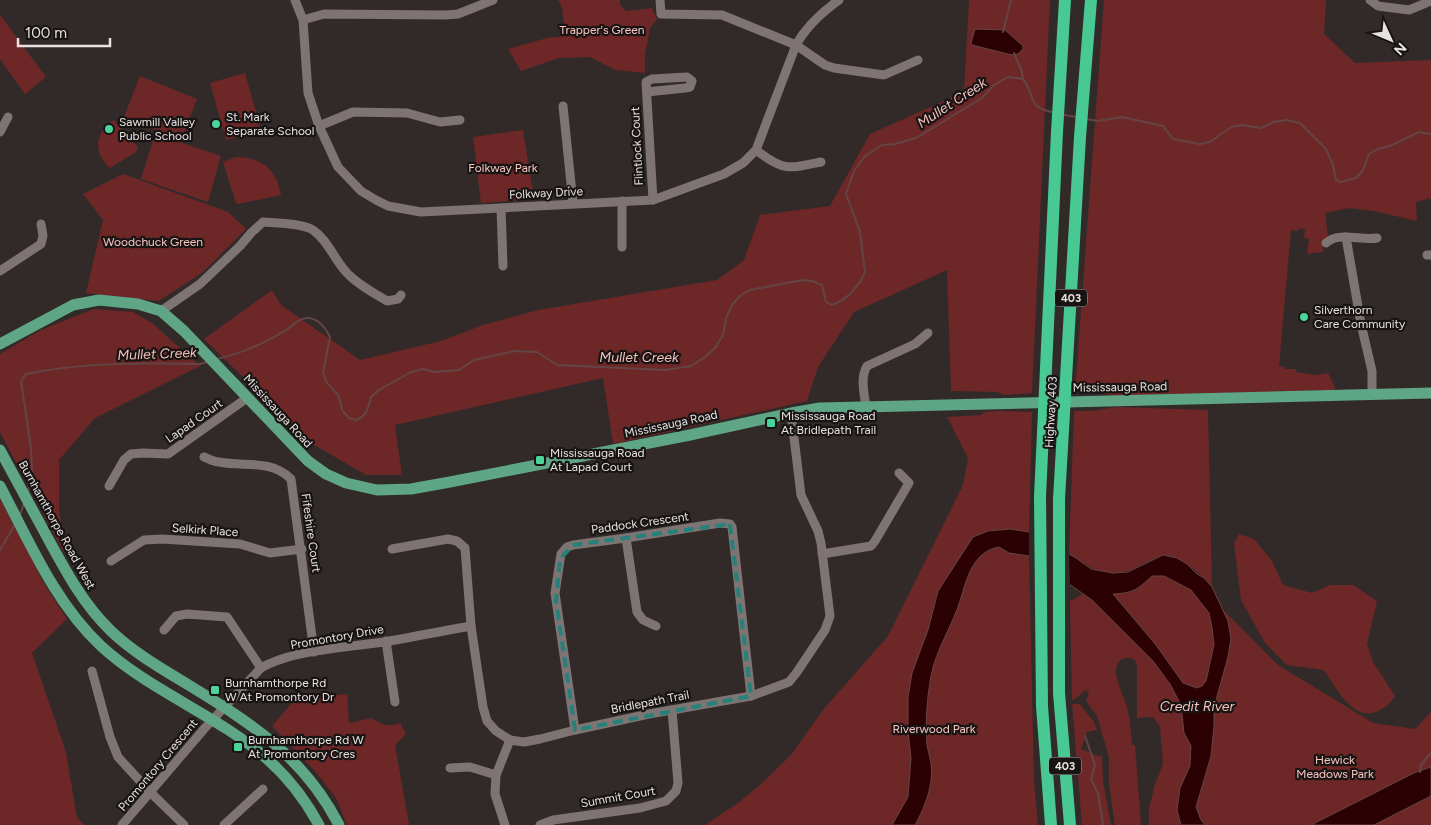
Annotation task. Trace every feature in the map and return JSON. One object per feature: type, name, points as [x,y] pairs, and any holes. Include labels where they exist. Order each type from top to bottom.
[{"type":"highway","name":"Highway 403","points":[[1051,825],[1042,706],[1041,458],[1065,0]]},
{"type":"highway","name":"Highway 403","points":[[1070,825],[1060,706],[1059,499],[1080,138],[1091,0]]},
{"type":"main road","name":"Mississauga Road","points":[[0,344],[73,305],[99,300],[138,304],[161,311],[184,331],[288,442],[314,466],[333,478],[346,483],[377,490],[393,491],[607,452],[820,408],[1431,394]]},
{"type":"main road","name":"Burnhamthorpe Road West","points":[[0,450],[83,599],[111,631],[149,661],[257,728],[296,763],[319,792],[339,825]]},
{"type":"main road","points":[[0,486],[38,557],[68,607],[84,628],[102,647],[138,674],[242,739],[272,764],[295,788],[319,825]]},
{"type":"street","name":"Folkway Drive","points":[[295,0],[303,20],[308,93],[319,126],[338,167],[361,191],[388,206],[421,212],[652,200],[724,174],[743,163],[756,150],[796,45],[807,28],[839,0]]},
{"type":"street","points":[[303,20],[324,14],[451,15],[493,0]]},
{"type":"street","points":[[660,0],[661,14],[722,15],[796,45],[825,65],[875,75],[884,75],[918,60]]},
{"type":"street","points":[[1370,0],[1378,6],[1408,10],[1431,1]]},
{"type":"street","name":"Flintlock Court","points":[[647,92],[652,200]]},
{"type":"street","points":[[563,106],[573,203]]},
{"type":"street","points":[[319,126],[353,112],[407,113],[440,122],[460,120]]},
{"type":"street","points":[[0,132],[8,117]]},
{"type":"street","points":[[756,150],[776,164],[784,166],[798,167],[820,162]]},
{"type":"street","points":[[622,201],[622,246]]},
{"type":"street","points":[[501,208],[503,266]]},
{"type":"street","points":[[161,311],[200,284],[263,222],[304,226],[312,229],[349,275],[362,286],[388,301],[398,299],[401,295]]},
{"type":"street","points":[[0,271],[41,244],[43,236],[41,224]]},
{"type":"street","points":[[1346,237],[1360,324],[1372,371],[1372,395]]},
{"type":"street","points":[[1326,243],[1334,238],[1377,238]]},
{"type":"street","points":[[866,406],[863,373],[867,366],[915,344],[928,334]]},
{"type":"street","name":"Lapad Court","points":[[109,486],[124,460],[132,454],[168,454],[247,398]]},
{"type":"street","name":"Bridlepath Trail","points":[[510,740],[532,741],[672,710],[751,696],[789,682],[828,624],[830,616],[821,543],[818,531],[802,495],[791,413]]},
{"type":"street","name":"Fifeshire Court","points":[[204,457],[217,462],[272,466],[283,471],[291,479],[302,549],[314,652]]},
{"type":"street","points":[[822,554],[871,546],[876,541],[909,483],[899,473]]},
{"type":"street","name":"Paddock Crescent","points":[[576,730],[555,593],[561,554],[567,547],[573,545],[720,523],[730,524],[732,527],[751,696]]},
{"type":"street","points":[[626,538],[637,612],[643,620],[656,626]]},
{"type":"street","name":"Selkirk Place","points":[[111,561],[144,540],[162,539],[240,544],[270,553],[302,549]]},
{"type":"street","points":[[392,549],[448,539],[457,540],[465,548],[471,626],[485,714],[487,721],[496,731],[510,740],[496,775],[495,794],[505,825]]},
{"type":"street","points":[[164,630],[176,616],[187,614],[227,618],[261,668]]},
{"type":"street","name":"Promontory Drive","points":[[224,708],[261,668],[270,663],[314,652],[386,642],[471,626]]},
{"type":"street","points":[[386,642],[395,702]]},
{"type":"street","points":[[92,671],[110,737],[118,757],[184,825]]},
{"type":"street","name":"Promontory Crescent","points":[[122,825],[224,708]]},
{"type":"street","name":"Summit Court","points":[[540,825],[553,820],[640,808],[666,801],[672,796],[676,791],[678,783],[672,710]]},
{"type":"street","points":[[450,768],[470,767],[496,775]]},
{"type":"street","points":[[224,825],[263,789]]},
{"type":"highlighted area","points":[[730,524],[751,696],[575,730],[556,601],[560,559],[573,545]]},
{"type":"green space","name":"Trapper's Green","points":[[558,0],[620,0],[620,5],[626,11],[652,8],[657,19],[650,28],[645,54],[645,73],[615,70],[590,57],[559,58],[521,71],[508,49],[547,38],[565,36],[562,7]]},
{"type":"green space","points":[[969,0],[1050,0],[1032,393],[1004,395],[998,392],[951,391],[947,270],[854,312],[818,367],[807,401],[613,444],[603,378],[395,425],[402,475],[366,475],[311,443],[204,339],[272,290],[281,305],[360,360],[441,341],[483,325],[538,310],[717,280],[744,260],[760,215],[830,206],[870,134],[964,92]]},
{"type":"green space","points":[[1104,0],[1326,0],[1324,34],[1355,63],[1431,60],[1431,198],[1416,202],[1417,221],[1374,211],[1349,208],[1325,213],[1328,237],[1323,245],[1323,252],[1307,254],[1309,239],[1304,238],[1305,229],[1291,230],[1279,366],[1285,367],[1285,369],[1296,369],[1296,372],[1316,375],[1328,373],[1335,387],[1334,390],[1114,396],[1099,392],[1075,392]]},
{"type":"green space","points":[[0,15],[46,77],[25,94],[0,59]]},
{"type":"green space","points":[[245,73],[261,130],[226,140],[210,83]]},
{"type":"green space","points":[[140,76],[197,99],[181,140],[124,117]]},
{"type":"green space","points":[[114,120],[138,147],[136,152],[110,168],[101,156],[98,143],[99,137],[107,125]]},
{"type":"green space","name":"Folkway Park","points":[[523,130],[534,199],[481,203],[473,137]]},
{"type":"green space","points":[[155,134],[221,156],[208,202],[141,179]]},
{"type":"green space","points":[[236,157],[254,160],[267,167],[276,178],[281,195],[236,203],[223,162]]},
{"type":"green space","name":"Woodchuck Green","points":[[123,174],[228,212],[246,229],[203,272],[159,301],[86,293],[103,220],[83,194]]},
{"type":"green space","points":[[94,309],[133,312],[152,323],[200,366],[95,418],[59,460],[59,508],[64,553],[0,432],[0,354],[41,330]]},
{"type":"green space","points":[[1117,407],[1208,410],[1212,587],[1182,561],[1167,555],[1126,571],[1115,573],[1093,568],[1069,554],[1074,411]]},
{"type":"green space","name":"Riverwood Park","points":[[984,412],[1032,412],[1029,532],[1010,529],[1029,555],[1034,781],[1038,825],[705,825],[738,803],[791,755],[823,710],[888,636],[963,485],[968,458],[947,417],[981,415]]},
{"type":"green space","points":[[0,499],[43,582],[67,619],[32,653],[66,752],[77,818],[85,825],[0,825]]},
{"type":"green space","points":[[1239,534],[1254,539],[1272,561],[1283,585],[1312,593],[1330,585],[1353,585],[1377,601],[1367,644],[1373,662],[1395,696],[1388,705],[1378,711],[1369,713],[1353,708],[1339,693],[1324,670],[1287,665],[1265,643],[1241,600],[1234,543]]},
{"type":"green space","points":[[1152,576],[1164,576],[1191,590],[1209,613],[1214,645],[1206,681],[1202,686],[1197,688],[1183,683],[1156,645],[1112,594],[1134,590]]},
{"type":"green space","points":[[1083,594],[1092,600],[1153,661],[1170,684],[1181,706],[1184,733],[1191,746],[1190,766],[1180,788],[1177,810],[1181,825],[1149,825],[1149,809],[1155,784],[1163,764],[1160,727],[1153,717],[1137,718],[1137,666],[1135,660],[1127,658],[1117,664],[1116,676],[1128,712],[1132,745],[1135,745],[1141,825],[1115,825],[1109,784],[1109,757],[1097,716],[1086,701],[1089,693],[1085,690],[1072,700],[1070,601]]},
{"type":"green space","name":"Hewick Meadows Park","points":[[1223,610],[1278,665],[1373,723],[1415,729],[1431,712],[1431,825],[1205,825],[1196,807],[1211,756],[1214,707],[1228,657],[1228,621]]},
{"type":"green space","points":[[347,694],[349,723],[371,718],[385,725],[400,723],[406,734],[395,745],[409,824],[407,825],[347,825],[336,798],[316,772],[272,726],[298,696],[315,697]]},
{"type":"green space","points":[[1072,704],[1080,704],[1094,722],[1097,730],[1087,732],[1081,749],[1102,756],[1103,781],[1111,825],[1082,825]]},
{"type":"water","points":[[975,29],[1005,30],[1023,46],[1023,49],[1018,54],[1012,55],[972,45]]},
{"type":"water","name":"Credit River","points":[[1010,529],[1029,532],[1076,558],[1091,569],[1113,573],[1128,572],[1163,555],[1177,558],[1204,578],[1212,587],[1228,621],[1231,639],[1214,707],[1211,756],[1196,807],[1205,825],[1181,825],[1177,810],[1180,788],[1190,766],[1191,746],[1184,733],[1181,705],[1170,684],[1153,661],[1092,600],[1029,556],[1009,553],[999,547],[990,549],[983,554],[973,566],[958,608],[933,666],[926,719],[927,745],[932,771],[930,787],[922,811],[915,825],[892,825],[908,797],[911,758],[908,731],[908,697],[912,673],[928,630],[938,591],[973,537],[988,531]],"holes":[[[1152,576],[1164,576],[1191,590],[1209,613],[1214,645],[1206,681],[1197,688],[1183,683],[1156,645],[1113,594],[1134,590]]]},
{"type":"water","points":[[1431,767],[1431,796],[1374,825],[1311,825],[1414,773]]},
{"type":"pier","points":[[1029,530],[1069,551],[1070,587],[1029,559]]},
{"type":"waterway","points":[[1003,32],[1011,0]]},
{"type":"waterway","points":[[1014,53],[1023,79]]},
{"type":"waterway","name":"Mullet Creek","points":[[217,359],[244,351],[278,335],[301,319],[311,318],[324,327],[330,337],[323,373],[327,383],[339,396],[342,410],[349,418],[356,420],[367,411],[371,397],[379,390],[411,372],[423,369],[434,372],[459,370],[474,360],[514,351],[537,352],[557,365],[665,370],[691,366],[715,348],[723,335],[726,318],[732,305],[741,295],[750,290],[802,280],[812,281],[822,285],[826,302],[832,305],[850,294],[860,282],[865,272],[860,232],[846,194],[854,171],[865,156],[882,145],[895,144],[916,138],[982,98],[994,85],[1008,77],[1023,79],[1035,104],[1044,110],[1052,112]]},
{"type":"waterway","name":"Mullet Creek","points":[[1064,115],[1077,117]]},
{"type":"waterway","name":"Mullet Creek","points":[[1086,119],[1098,121],[1122,117],[1163,126],[1173,139],[1200,144],[1210,142],[1231,127],[1242,125],[1261,128],[1274,122],[1287,120],[1300,123],[1326,149],[1333,165],[1336,180],[1341,182],[1356,178],[1363,170],[1369,154],[1378,149],[1390,146],[1419,132],[1431,134]]},
{"type":"waterway","name":"Mullet Creek","points":[[28,491],[32,473],[31,448],[21,381],[26,374],[91,365],[200,364],[208,362]]},
{"type":"waterway","name":"Mullet Creek","points":[[20,515],[24,503]]},
{"type":"waterway","name":"Mullet Creek","points":[[0,550],[14,526]]},
{"type":"waterway","points":[[1085,736],[1095,765],[1091,779],[1098,793],[1103,825]]},
{"type":"waterway","points":[[1420,772],[1421,765],[1431,753]]},
{"type":"place","name":"St. Mark Separate School","points":[[216,124]]},
{"type":"place","name":"Sawmill Valley Public School","points":[[109,129]]},
{"type":"place","name":"Silverthorn Care Community","points":[[1304,317]]},
{"type":"place","name":"Mississauga Road At Bridlepath Trail","points":[[771,423]]},
{"type":"place","name":"Mississauga Road At Lapad Court","points":[[540,460]]},
{"type":"place","name":"Burnhamthorpe Rd W At Promontory Dr","points":[[215,690]]},
{"type":"place","name":"Burnhamthorpe Rd W At Promontory Cres","points":[[238,747]]}]
